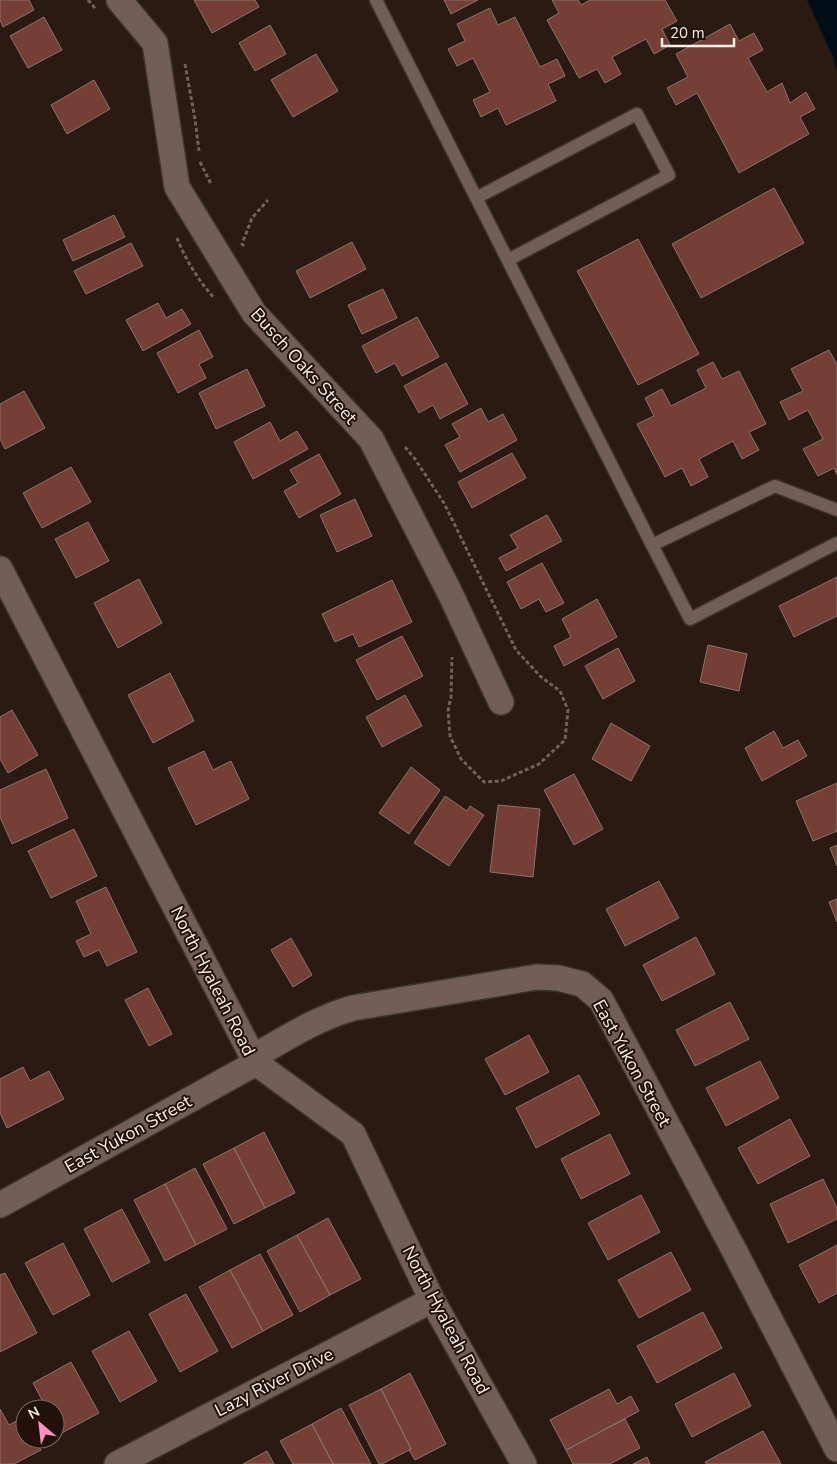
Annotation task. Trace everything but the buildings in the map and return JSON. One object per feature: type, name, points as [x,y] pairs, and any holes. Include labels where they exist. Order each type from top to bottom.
[{"type":"street","name":"Busch Oaks Street","points":[[118,0],[155,43],[177,187],[254,313],[371,439],[450,593],[501,702]]},
{"type":"street","name":"North Hyaleah Road","points":[[0,569],[254,1060],[353,1134],[432,1300],[524,1464]]},
{"type":"street","name":"East Yukon Street","points":[[0,1205],[254,1060],[308,1026],[334,1014],[353,1008],[537,978],[558,978],[582,984],[601,1000],[837,1449]]},
{"type":"street","name":"Lazy River Drive","points":[[117,1464],[432,1300]]},
{"type":"lane","points":[[376,0],[690,619],[837,543]]},
{"type":"lane","points":[[476,198],[637,114],[669,175],[508,260]]},
{"type":"lane","points":[[652,545],[775,486],[837,510]]},
{"type":"shaded area","points":[[807,0],[837,0],[837,71],[833,57]]}]
